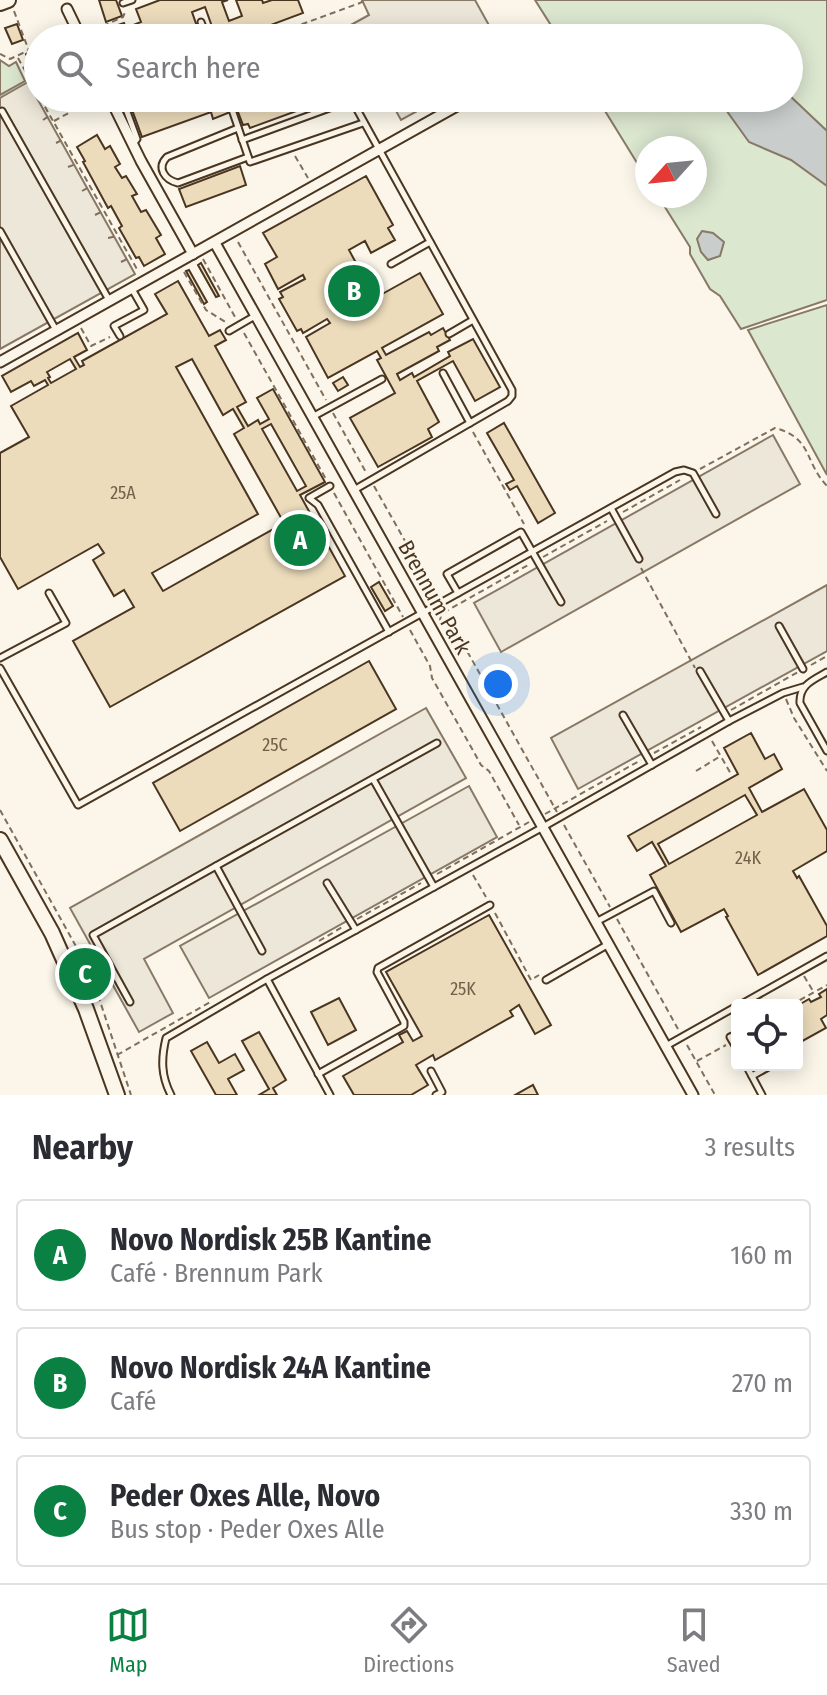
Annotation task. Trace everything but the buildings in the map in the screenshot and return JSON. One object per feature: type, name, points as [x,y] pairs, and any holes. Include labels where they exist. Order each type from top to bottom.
[{"type":"street","points":[[0,3],[9,0]]},
{"type":"street","points":[[67,9],[74,24]]},
{"type":"street","points":[[117,112],[196,253]]},
{"type":"street","points":[[0,362],[445,112]]},
{"type":"street","name":"Brennum Park","points":[[215,243],[693,1095]]},
{"type":"street","points":[[0,840],[52,933],[86,1009],[117,1095]]},
{"type":"lane","points":[[123,3],[132,0]]},
{"type":"lane","points":[[2,111],[109,301]]},
{"type":"lane","points":[[127,112],[137,139],[133,145]]},
{"type":"lane","points":[[233,112],[249,159]]},
{"type":"lane","points":[[242,140],[322,112]]},
{"type":"lane","points":[[354,490],[512,396],[512,390],[358,112]]},
{"type":"lane","points":[[238,128],[167,157],[162,163],[163,172],[168,179],[178,183],[363,123]]},
{"type":"lane","points":[[0,231],[56,331]]},
{"type":"lane","points":[[391,264],[430,242]]},
{"type":"lane","points":[[119,334],[114,326],[144,310],[132,288]]},
{"type":"lane","points":[[229,331],[256,316]]},
{"type":"lane","points":[[449,334],[473,320]]},
{"type":"lane","points":[[443,373],[469,424]]},
{"type":"lane","points":[[313,417],[382,379]]},
{"type":"lane","points":[[0,668],[78,805],[675,472],[684,470],[693,473],[716,514]]},
{"type":"lane","points":[[330,486],[309,498],[318,505],[389,632]]},
{"type":"lane","points":[[611,508],[638,559]]},
{"type":"lane","points":[[458,593],[447,574],[521,532],[535,550],[561,602]]},
{"type":"lane","points":[[0,658],[66,623],[49,593]]},
{"type":"lane","points":[[779,626],[803,669]]},
{"type":"lane","points":[[699,672],[729,721]]},
{"type":"lane","points":[[171,1095],[163,1079],[163,1051],[166,1038],[181,1028],[470,868],[540,822],[560,817],[729,721],[783,693],[803,687],[827,672]]},
{"type":"lane","points":[[803,687],[800,703],[827,751]]},
{"type":"lane","points":[[623,715],[652,765]]},
{"type":"lane","points":[[130,1002],[93,935],[437,743]]},
{"type":"lane","points":[[373,779],[434,887]]},
{"type":"lane","points":[[216,866],[262,951]]},
{"type":"lane","points":[[327,883],[356,930]]},
{"type":"lane","points":[[596,922],[654,891],[671,923]]},
{"type":"lane","points":[[318,1074],[404,1026],[377,972],[378,968],[490,905]]},
{"type":"lane","points":[[546,980],[608,944]]},
{"type":"lane","points":[[751,999],[827,956]]},
{"type":"lane","points":[[267,979],[330,1095]]},
{"type":"lane","points":[[665,1046],[731,1010]]},
{"type":"lane","points":[[431,1071],[442,1092],[436,1095]]},
{"type":"lane","points":[[749,1071],[762,1095]]},
{"type":"lane","points":[[752,1076],[761,1071]]},
{"type":"path","points":[[9,0],[24,38]]},
{"type":"path","points":[[302,24],[365,0]]},
{"type":"path","points":[[109,24],[123,17],[126,11],[123,3]]},
{"type":"path","points":[[0,54],[10,59],[24,54]]},
{"type":"path","points":[[17,57],[24,69]]},
{"type":"path","points":[[48,112],[139,273]]},
{"type":"path","points":[[53,121],[70,112]]},
{"type":"path","points":[[43,120],[50,116]]},
{"type":"path","points":[[56,143],[63,139]]},
{"type":"path","points":[[291,148],[313,187]]},
{"type":"path","points":[[68,167],[77,163]]},
{"type":"path","points":[[82,191],[90,186]]},
{"type":"path","points":[[95,215],[104,210]]},
{"type":"path","points":[[233,233],[715,1095]]},
{"type":"path","points":[[108,238],[118,235]]},
{"type":"path","points":[[196,253],[330,486],[481,765],[489,771],[520,827]]},
{"type":"path","points":[[121,262],[130,257]]},
{"type":"path","points":[[178,262],[206,310],[227,323]]},
{"type":"path","points":[[76,320],[91,346],[119,334]]},
{"type":"path","points":[[469,424],[535,550]]},
{"type":"path","points":[[638,559],[699,672]]},
{"type":"path","points":[[724,714],[827,656]]},
{"type":"path","points":[[779,683],[794,718],[827,771]]},
{"type":"path","points":[[310,946],[520,827],[540,822],[555,809],[703,726]]},
{"type":"path","points":[[713,743],[731,774]]},
{"type":"path","points":[[696,771],[720,756]]},
{"type":"path","points":[[470,868],[531,980],[541,974],[546,980]]},
{"type":"path","points":[[801,971],[814,993]]},
{"type":"path","points":[[802,999],[827,985]]},
{"type":"path","points":[[105,1061],[214,1000]]},
{"type":"path","points":[[696,1062],[731,1042]]},
{"type":"green space","points":[[535,0],[827,0],[827,300],[741,329],[720,296],[710,289],[690,254],[690,247],[666,208],[707,208],[707,136],[635,136],[635,160],[606,112],[803,112],[803,24],[550,24]]},
{"type":"green space","points":[[0,60],[9,66],[16,62],[24,82],[0,95]]},
{"type":"green space","points":[[827,305],[827,475],[748,330]]},
{"type":"shaded area","points":[[362,0],[475,0],[488,24],[353,24],[369,15]]},
{"type":"shaded area","points":[[24,84],[24,112],[45,112],[135,274],[0,349],[0,98]]},
{"type":"shaded area","points":[[803,108],[827,131],[827,186],[791,160],[749,142],[727,112],[803,112]]},
{"type":"shaded area","points":[[397,112],[416,112],[401,120]]},
{"type":"shaded area","points":[[702,231],[713,233],[724,242],[720,256],[708,260],[701,252],[697,239]]},
{"type":"shaded area","points":[[773,435],[800,484],[501,652],[474,603]]},
{"type":"shaded area","points":[[827,585],[827,651],[578,789],[551,738]]},
{"type":"shaded area","points":[[426,708],[466,778],[144,959],[173,1013],[139,1032],[70,908]]},
{"type":"shaded area","points":[[469,786],[497,837],[209,998],[180,946]]},
{"type":"place","name":"Novo Nordisk 24A Kantine","points":[[354,291]]},
{"type":"place","name":"Novo Nordisk 25B Kantine","points":[[300,540]]},
{"type":"place","name":"Peder Oxes Alle, Novo","points":[[85,974]]}]
